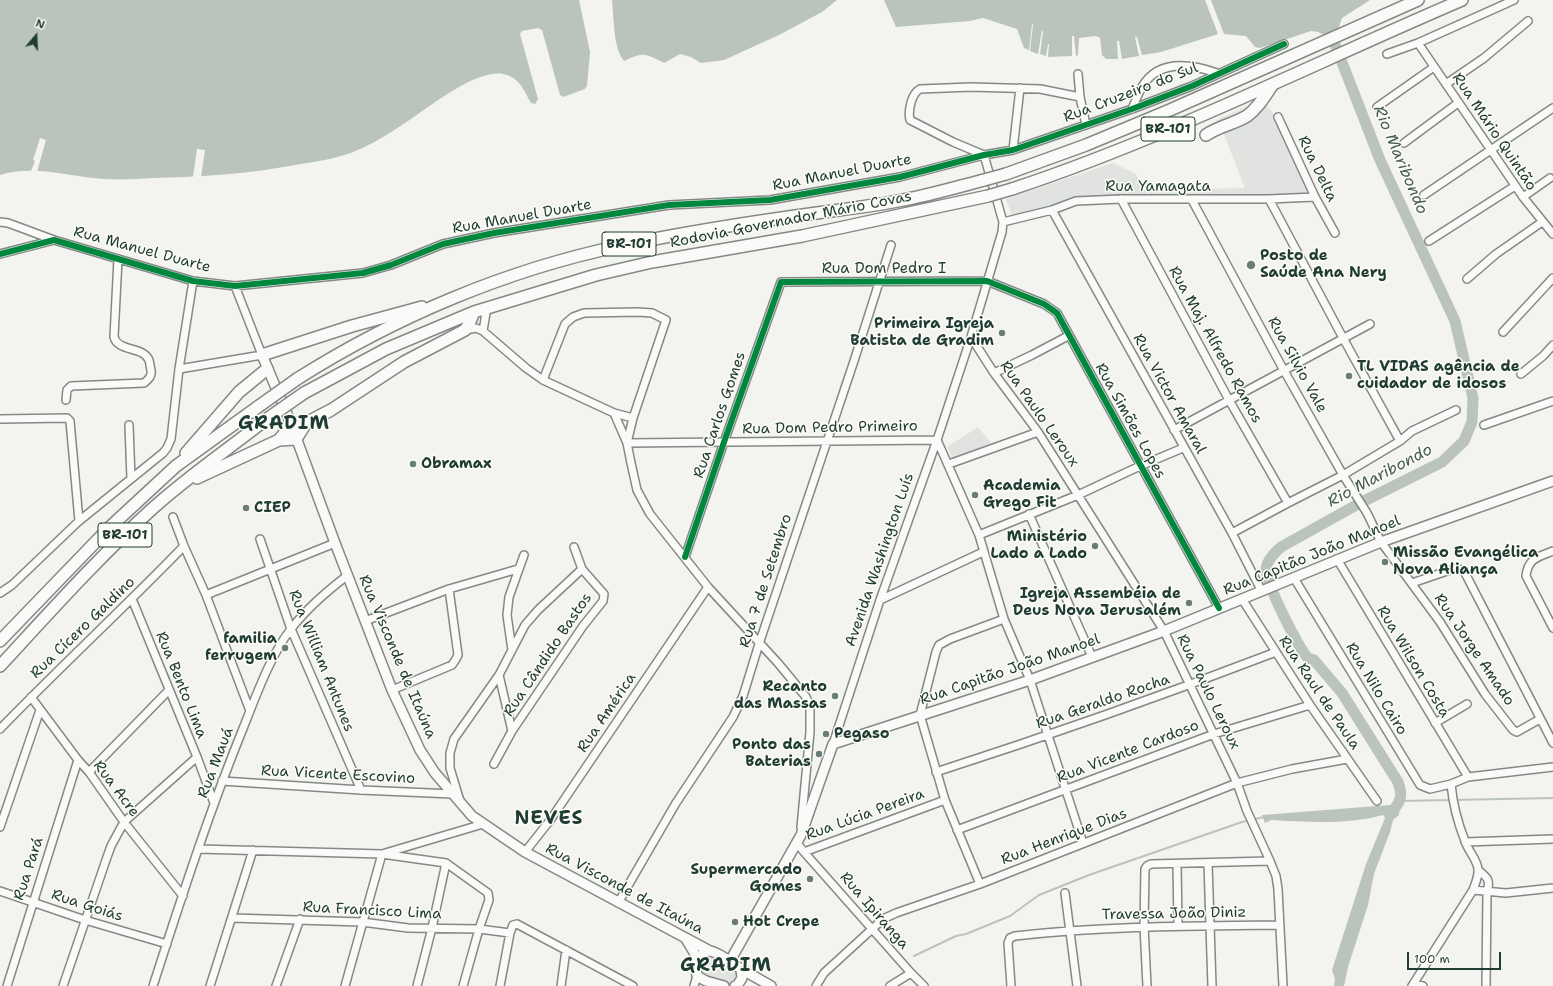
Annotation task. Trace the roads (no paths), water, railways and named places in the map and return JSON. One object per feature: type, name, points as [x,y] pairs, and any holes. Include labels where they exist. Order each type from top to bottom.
[{"type":"highway","name":"Rodovia Governador Mário Covas","points":[[0,641],[109,528],[176,466],[259,406],[333,357],[439,304],[546,265],[620,246],[735,225],[903,200],[1006,174],[1086,145],[1170,110],[1418,0]]},
{"type":"highway","name":"Rodovia Governador Mário Covas","points":[[0,666],[65,596],[127,533],[177,487],[264,421],[304,394],[386,349],[487,307],[596,275],[638,265],[802,236],[988,196],[1012,189],[1107,154],[1273,84],[1355,46],[1462,0]]},
{"type":"highway","points":[[1206,135],[1246,116],[1259,105],[1273,84]]},
{"type":"highway","points":[[262,355],[374,320],[413,309],[439,304]]},
{"type":"highway","points":[[279,440],[287,430],[290,421],[298,424],[306,423],[331,410],[404,362],[465,330],[474,312]]},
{"type":"highway","points":[[176,466],[238,392],[267,369]]},
{"type":"highway","points":[[177,487],[279,440],[296,439],[306,423]]},
{"type":"main road","name":"Rua Visconde de Itaúna","points":[[262,355],[290,421],[392,690],[420,750],[435,773],[472,816],[525,852],[618,903],[686,937],[730,961],[740,969]]},
{"type":"main road","name":"Rua Capitão João Manoel","points":[[833,744],[1030,680],[1164,631],[1381,542],[1553,481]]},
{"type":"main road","name":"Avenida Washington Luís","points":[[730,961],[799,839],[833,744]]},
{"type":"main road","points":[[686,937],[694,954],[697,976],[706,981],[724,986]]},
{"type":"main road","points":[[696,963],[700,956],[710,951]]},
{"type":"main road","points":[[740,969],[771,986]]},
{"type":"main road","points":[[736,986],[742,978],[740,969]]},
{"type":"main road","points":[[736,986],[745,983],[754,977]]},
{"type":"street","points":[[1387,54],[1514,0]]},
{"type":"street","points":[[1446,84],[1484,58],[1528,21]]},
{"type":"street","name":"Rua Mário Quintão","points":[[1418,42],[1490,151],[1523,197],[1553,234]]},
{"type":"street","name":"Rua Cruzeiro do Sul","points":[[984,155],[1013,150],[1132,109],[1192,86],[1217,73],[1284,44]]},
{"type":"street","points":[[1132,109],[1142,86],[1152,74],[1164,68],[1178,65],[1198,67],[1217,73]]},
{"type":"street","points":[[1377,108],[1434,67]]},
{"type":"street","points":[[1078,74],[1080,97],[1086,125]]},
{"type":"street","points":[[984,155],[953,142],[910,120],[909,116],[914,94],[920,90],[956,88],[1020,88],[1040,89],[1080,97]]},
{"type":"street","points":[[1013,150],[1020,88]]},
{"type":"street","points":[[1404,143],[1458,102]]},
{"type":"street","points":[[1424,195],[1553,108]]},
{"type":"street","name":"Rua Delta","points":[[1278,117],[1315,197],[1335,233]]},
{"type":"street","name":"Avenida Washington Luís","points":[[833,744],[880,600],[937,440],[971,337],[1002,232],[1003,222],[984,155]]},
{"type":"street","name":"Rua Manuel Duarte","points":[[0,222],[8,223],[54,240],[193,281],[235,286],[363,273],[391,265],[443,244],[494,233],[668,205],[770,200],[900,177],[984,155]]},
{"type":"street","points":[[1523,197],[1550,178]]},
{"type":"street","points":[[1429,241],[1515,186]]},
{"type":"street","name":"Rua Yamagata","points":[[1003,222],[1052,210],[1076,201],[1121,199],[1192,200],[1315,197]]},
{"type":"street","name":"Rua Maj. Alfredo Ramos","points":[[1121,199],[1229,400],[1288,503]]},
{"type":"street","points":[[1269,199],[1342,338],[1400,441]]},
{"type":"street","name":"Rua Silvio Vale","points":[[1192,200],[1284,369],[1381,542]]},
{"type":"street","name":"Rua Victor Amaral","points":[[1052,210],[1232,534],[1268,588]]},
{"type":"street","points":[[1467,279],[1496,254],[1542,222]]},
{"type":"street","name":"Rua Manuel Duarte","points":[[0,254],[54,240]]},
{"type":"street","name":"Rua 7 de Setembro","points":[[618,903],[676,803],[733,717],[743,696],[891,245]]},
{"type":"street","points":[[66,400],[66,390],[71,386],[144,382],[149,379],[151,373],[149,360],[146,356],[115,341],[118,259]]},
{"type":"street","points":[[1503,332],[1553,278]]},
{"type":"street","points":[[0,593],[12,585],[79,521],[163,453],[167,448],[171,439],[179,368],[193,281]]},
{"type":"street","name":"Rua Dom Pedro I","points":[[781,282],[987,281]]},
{"type":"street","name":"Rua Simões Lopes","points":[[987,281],[1052,309],[1061,319],[1068,336],[1219,608]]},
{"type":"street","name":"Rua Carlos Gomes","points":[[685,557],[781,282]]},
{"type":"street","name":"Rua Visconde de Itaúna","points":[[235,286],[262,355]]},
{"type":"street","points":[[484,332],[487,307]]},
{"type":"street","points":[[543,380],[565,324],[573,317],[584,314],[638,312],[652,313],[666,320],[633,418],[627,443]]},
{"type":"street","points":[[1174,430],[1284,369],[1370,324]]},
{"type":"street","points":[[465,330],[476,328],[484,332],[526,368],[543,380],[614,413],[633,418]]},
{"type":"street","points":[[994,373],[1032,356],[1068,336]]},
{"type":"street","name":"Rua Paulo Leroux","points":[[971,337],[994,373],[1038,432],[1164,631],[1214,734],[1237,783],[1247,811],[1276,876],[1283,986]]},
{"type":"street","points":[[1521,374],[1543,356],[1553,345]]},
{"type":"street","points":[[179,368],[262,355]]},
{"type":"street","points":[[1484,425],[1553,401]]},
{"type":"street","points":[[1232,534],[1343,475],[1400,441],[1412,431],[1456,410]]},
{"type":"street","points":[[614,413],[627,443],[637,490],[650,514],[708,587],[802,691],[810,706],[810,732],[799,839]]},
{"type":"street","points":[[0,419],[66,418],[70,421],[72,424],[79,521]]},
{"type":"street","points":[[129,424],[131,479]]},
{"type":"street","points":[[949,464],[1038,432]]},
{"type":"street","points":[[937,440],[949,464],[979,535],[1004,619],[1030,680],[1083,844]]},
{"type":"street","name":"Rua Dom Pedro Primeiro","points":[[627,443],[937,440]]},
{"type":"street","points":[[979,535],[1078,495],[1140,466],[1184,448]]},
{"type":"street","points":[[1029,514],[1092,657]]},
{"type":"street","points":[[173,517],[206,595],[250,711]]},
{"type":"street","name":"Rua William Antunes","points":[[260,539],[291,629],[361,790]]},
{"type":"street","name":"Rua Jorge Amado","points":[[1381,542],[1440,622],[1485,694],[1513,730],[1517,732],[1522,730],[1540,719]]},
{"type":"street","points":[[206,595],[335,543]]},
{"type":"street","name":"Rua Cícero Galdino","points":[[0,729],[184,546]]},
{"type":"street","points":[[574,547],[582,569]]},
{"type":"street","points":[[1553,551],[1536,558],[1531,562],[1527,568],[1526,576],[1553,628]]},
{"type":"street","points":[[880,600],[983,552]]},
{"type":"street","points":[[512,650],[507,615],[509,597],[518,568],[524,555]]},
{"type":"street","name":"Rua Wilson Costa","points":[[1337,559],[1468,777]]},
{"type":"street","points":[[365,621],[449,589],[518,568]]},
{"type":"street","points":[[1412,583],[1456,568],[1464,571],[1553,743]]},
{"type":"street","name":"Rua Cândido Bastos","points":[[462,805],[450,768],[450,753],[454,739],[499,675],[525,624],[582,569],[604,594],[604,597],[512,731],[494,764]]},
{"type":"street","name":"Rua Mauá","points":[[153,986],[222,781],[250,711],[281,643],[312,604],[348,574]]},
{"type":"street","name":"Rua Nilo Cairo","points":[[1294,578],[1420,785],[1430,789],[1451,784],[1468,777],[1553,767]]},
{"type":"street","name":"Rua América","points":[[525,852],[551,819],[708,587]]},
{"type":"street","points":[[392,690],[452,665],[456,659],[458,655],[449,589]]},
{"type":"street","name":"Rua Raul de Paula","points":[[1242,598],[1310,705],[1377,801]]},
{"type":"street","name":"Rua Bento Lima","points":[[132,599],[170,690],[214,803]]},
{"type":"street","points":[[980,884],[945,800],[920,715],[939,645],[950,639],[1004,619]]},
{"type":"street","name":"Rua Geraldo Rocha","points":[[936,772],[1047,736],[1190,685],[1276,652]]},
{"type":"street","name":"Rua Cândido Bastos","points":[[499,675],[512,731]]},
{"type":"street","points":[[88,772],[170,690]]},
{"type":"street","name":"Rua Acre","points":[[31,697],[124,822],[183,896]]},
{"type":"street","points":[[1435,722],[1467,704]]},
{"type":"street","name":"Rua Vicente Cardoso","points":[[957,830],[1214,734],[1310,705]]},
{"type":"street","points":[[0,827],[40,710]]},
{"type":"street","points":[[63,986],[84,920],[111,846],[124,822],[196,757]]},
{"type":"street","name":"Rua Henrique Dias","points":[[816,986],[824,973],[874,929],[883,919],[896,913],[980,884],[1237,783],[1292,769],[1347,759]]},
{"type":"street","name":"Rua Pará","points":[[7,986],[32,902],[78,760]]},
{"type":"street","name":"Rua Vicente Escovino","points":[[222,781],[452,794]]},
{"type":"street","points":[[1423,986],[1413,984],[1473,890],[1478,870],[1475,859],[1465,842],[1453,804],[1451,784]]},
{"type":"street","name":"Rua Lúcia Pereira","points":[[799,839],[804,852],[945,800]]},
{"type":"street","points":[[382,854],[483,824]]},
{"type":"street","points":[[1465,842],[1553,839]]},
{"type":"street","points":[[198,849],[382,854],[446,863],[488,893],[488,900],[478,929],[463,986]]},
{"type":"street","points":[[210,986],[253,850]]},
{"type":"street","name":"Rua Ipiranga","points":[[804,852],[924,986]]},
{"type":"street","points":[[345,986],[382,854]]},
{"type":"street","points":[[1147,986],[1144,926],[1145,870],[1147,866],[1151,864],[1270,861]]},
{"type":"street","points":[[417,986],[432,928],[446,863]]},
{"type":"street","points":[[1208,863],[1212,986]]},
{"type":"street","points":[[1176,864],[1178,926]]},
{"type":"street","points":[[1478,870],[1486,877],[1489,885],[1487,892],[1486,986]]},
{"type":"street","points":[[1473,890],[1506,893],[1553,888]]},
{"type":"street","name":"Rua Goiás","points":[[0,891],[84,920],[167,944]]},
{"type":"street","points":[[1065,893],[1077,986]]},
{"type":"street","name":"Rua Francisco Lima","points":[[232,918],[362,922],[408,928],[478,929],[510,933]]},
{"type":"street","points":[[276,986],[300,919]]},
{"type":"street","points":[[500,986],[510,933],[513,926],[517,924],[630,985]]},
{"type":"street","name":"Travessa João Diniz","points":[[1011,986],[1008,943],[1010,938],[1015,936],[1069,930],[1144,926],[1280,925]]},
{"type":"street","points":[[561,986],[566,950]]},
{"type":"street","points":[[890,986],[911,973]]},
{"type":"street","points":[[694,986],[697,976]]},
{"type":"waterway","name":"Rio Maribondo","points":[[1331,34],[1380,160],[1455,321],[1473,398],[1472,422],[1464,441],[1442,462],[1360,503],[1281,547],[1273,554],[1266,569],[1276,600],[1304,653],[1308,658],[1314,660],[1342,693],[1398,782],[1401,796],[1395,808]]},
{"type":"waterway","points":[[1400,801],[1553,798]]},
{"type":"waterway","points":[[914,956],[956,936],[966,934],[1010,916],[1039,895],[1089,875],[1242,822],[1264,817]]},
{"type":"waterway","points":[[1335,986],[1336,977]]},
{"type":"place","name":"Posto de Saúde Ana Nery","points":[[1251,265]]},
{"type":"place","name":"Primeira Igreja Batista de Gradim","points":[[1002,333]]},
{"type":"place","name":"TL VIDAS agência de cuidador de idosos","points":[[1349,376]]},
{"type":"place","name":"Obramax","points":[[413,464]]},
{"type":"place","name":"Academia Grego Fit","points":[[975,495]]},
{"type":"place","name":"CIEP","points":[[246,508]]},
{"type":"place","name":"Ministério Lado a Lado","points":[[1095,546]]},
{"type":"place","name":"Missão Evangélica Nova Aliança","points":[[1385,562]]},
{"type":"place","name":"Igreja Assembéia de Deus Nova Jerusalém","points":[[1189,603]]},
{"type":"place","name":"familia ferrugem","points":[[285,648]]},
{"type":"place","name":"Recanto das Massas","points":[[835,696]]},
{"type":"place","name":"Pegaso","points":[[826,734]]},
{"type":"place","name":"Ponto das Baterias","points":[[819,754]]},
{"type":"place","name":"Supermercado Gomes","points":[[810,879]]},
{"type":"place","name":"Hot Crepe","points":[[735,922]]},
{"type":"district","name":"GRADIM","points":[[284,424]]},
{"type":"district","name":"NEVES","points":[[549,819]]},
{"type":"district","name":"GRADIM","points":[[726,966]]}]
